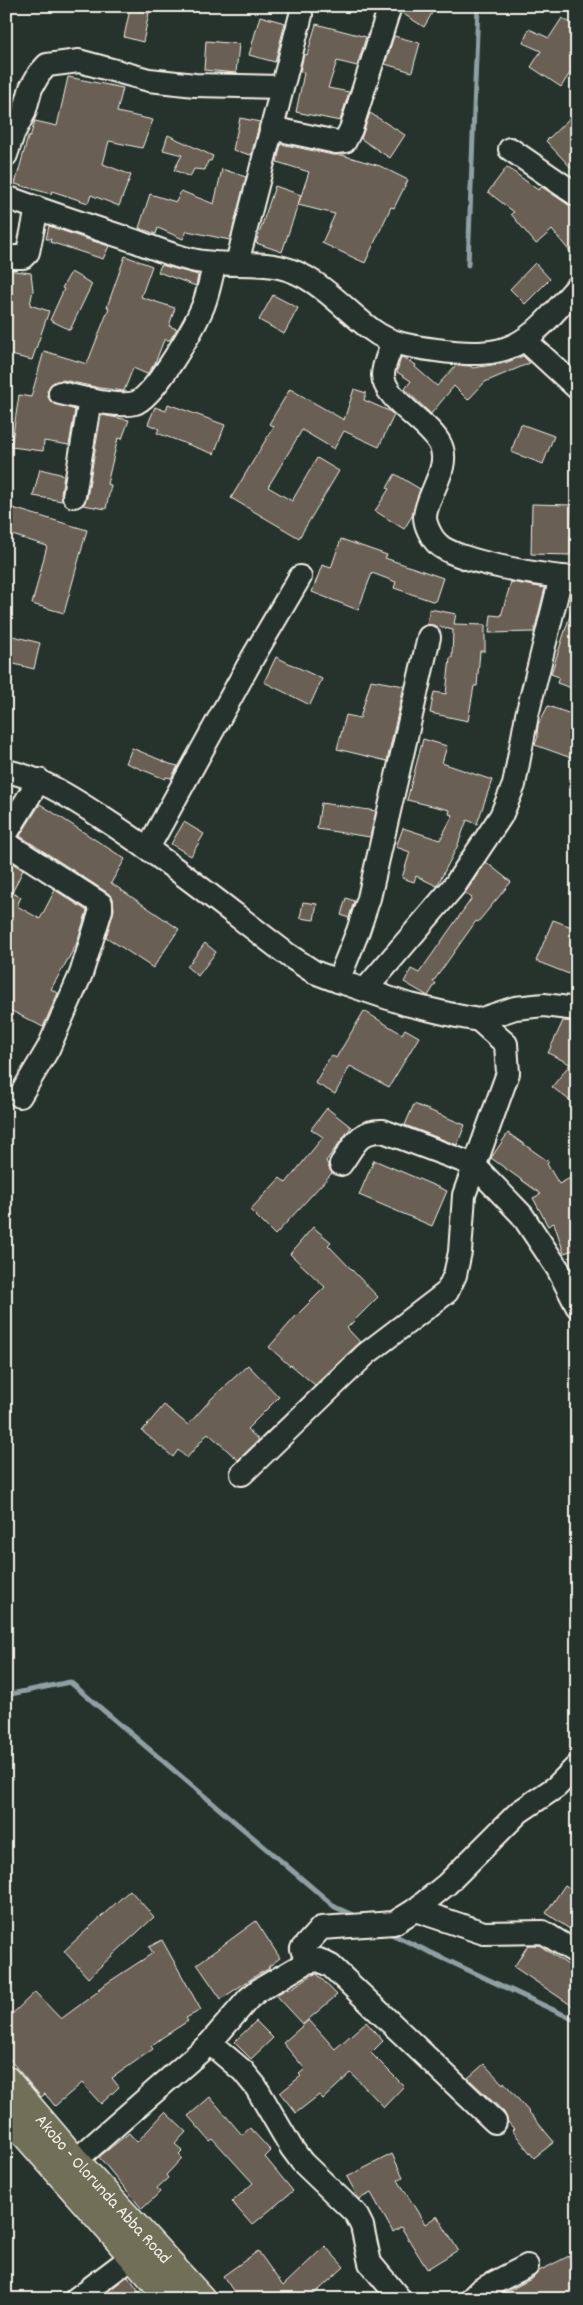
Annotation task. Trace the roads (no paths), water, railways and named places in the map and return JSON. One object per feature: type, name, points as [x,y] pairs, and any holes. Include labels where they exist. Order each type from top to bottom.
[{"type":"main road","name":"Akobo - Olorunda Abba Road","points":[[6,2080],[75,2161],[201,2299]]},
{"type":"main road","name":"Akobo - Olorunda Abba Road","points":[[7,2115],[172,2299]]},
{"type":"street","points":[[271,128],[336,142],[345,141],[351,129],[390,6]]},
{"type":"street","points":[[237,263],[301,15]]},
{"type":"street","points":[[6,155],[13,134],[24,113],[31,88],[47,65],[78,61],[149,80],[195,85],[281,87]]},
{"type":"street","points":[[510,149],[577,195]]},
{"type":"street","points":[[6,197],[192,260],[214,264],[237,263],[279,267],[298,274],[320,286],[373,331],[393,342],[411,347],[454,353],[490,354],[510,348],[525,340],[542,326],[577,288]]},
{"type":"street","points":[[6,257],[23,257],[28,252],[37,208]]},
{"type":"street","points":[[60,393],[120,404],[136,403],[147,396],[175,357],[202,310],[214,264]]},
{"type":"street","points":[[525,340],[577,388]]},
{"type":"street","points":[[365,990],[455,885],[501,816],[514,785],[529,706],[569,577],[456,556],[438,544],[428,529],[425,516],[443,460],[441,446],[434,435],[392,394],[386,385],[383,374],[393,342]]},
{"type":"street","points":[[74,496],[90,399]]},
{"type":"street","points":[[148,848],[248,666],[300,577]]},
{"type":"street","points":[[338,981],[369,898],[429,637]]},
{"type":"street","points":[[6,771],[39,780],[63,792],[148,848],[288,955],[314,972],[406,1004],[478,1020],[506,1044],[508,1073],[464,1195],[460,1252],[455,1275],[447,1292],[366,1354],[242,1474]]},
{"type":"street","points":[[6,834],[39,780]]},
{"type":"street","points":[[6,843],[98,900],[101,904],[101,910],[81,974],[48,1050],[20,1096]]},
{"type":"street","points":[[478,1020],[515,1008],[544,1005],[577,1010]]},
{"type":"street","points":[[341,1164],[363,1134],[371,1131],[383,1131],[474,1165],[567,1266],[577,1306]]},
{"type":"street","points":[[307,1962],[302,1948],[321,1928],[394,1922],[415,1910],[447,1884],[518,1812],[556,1787],[577,1766]]},
{"type":"street","points":[[415,1910],[484,1933],[544,1932],[577,1953]]},
{"type":"street","points":[[75,2161],[210,2043],[249,1998],[307,1962],[319,1960],[331,1966],[495,2122]]},
{"type":"street","points":[[210,2043],[243,2071],[256,2087],[291,2147],[302,2162],[356,2214],[362,2226],[370,2263],[400,2299]]},
{"type":"street","points":[[76,2299],[133,2256]]},
{"type":"street","points":[[471,2299],[480,2290],[527,2266]]},
{"type":"waterway","points":[[468,265],[478,6]]},
{"type":"waterway","points":[[6,1695],[70,1682],[335,1907],[357,1917]]},
{"type":"waterway","points":[[387,1932],[577,2021]]}]
